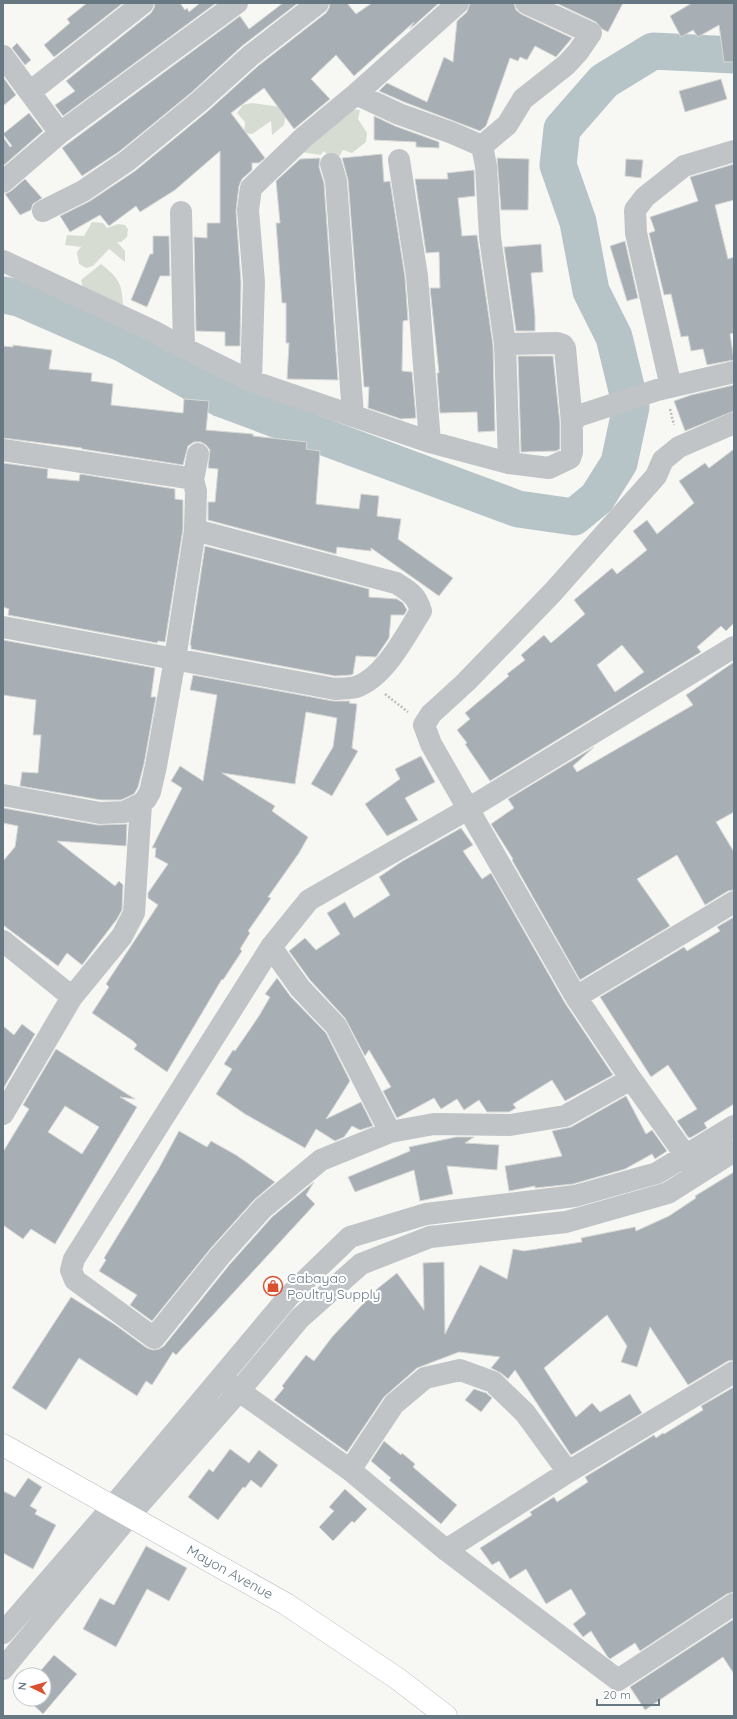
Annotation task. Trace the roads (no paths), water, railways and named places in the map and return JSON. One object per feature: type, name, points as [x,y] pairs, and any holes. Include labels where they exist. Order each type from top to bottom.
[{"type":"main road","name":"Mayon Avenue","points":[[3,1445],[286,1604],[398,1679],[446,1716]]},
{"type":"street","points":[[30,92],[143,3]]},
{"type":"street","points":[[3,182],[60,133],[236,3]]},
{"type":"street","points":[[43,211],[83,191],[127,161],[200,101],[250,56],[318,3]]},
{"type":"street","points":[[251,381],[254,282],[248,210],[251,188],[304,137],[356,94],[458,3]]},
{"type":"street","points":[[482,146],[507,125],[523,99],[578,52],[591,33],[526,3]]},
{"type":"street","points":[[3,56],[60,133]]},
{"type":"street","points":[[356,94],[399,114],[452,133],[482,146]]},
{"type":"street","points":[[482,146],[486,166],[490,237],[505,344],[509,463]]},
{"type":"street","points":[[665,388],[636,233],[635,210],[645,197],[684,166],[734,151]]},
{"type":"street","points":[[399,160],[417,276],[430,442]]},
{"type":"street","points":[[331,164],[336,181],[353,415]]},
{"type":"street","points":[[181,212],[184,348]]},
{"type":"street","points":[[3,261],[153,331],[251,381],[430,442],[509,463],[549,468],[570,458],[572,452],[575,420],[565,348],[563,345],[557,343],[505,344]]},
{"type":"street","points":[[575,420],[665,388],[734,372]]},
{"type":"street","points":[[692,1165],[631,1080],[576,997],[431,744],[424,725],[431,714],[466,682],[553,592],[656,476],[663,460],[679,447],[734,423]]},
{"type":"street","points":[[3,450],[193,480]]},
{"type":"street","points":[[3,795],[100,812],[124,812],[141,804],[146,799],[150,792],[156,766],[175,659],[195,530],[196,491],[193,480],[198,454]]},
{"type":"street","points":[[3,627],[335,689],[355,688],[370,681],[387,663],[422,611],[413,594],[396,583],[195,530]]},
{"type":"street","points":[[631,1080],[565,1116],[510,1125],[434,1124],[390,1132],[321,1160],[263,1208],[220,1256],[154,1338],[75,1280],[71,1270],[74,1259],[271,947],[309,900],[468,809],[734,647]]},
{"type":"street","points":[[3,1114],[72,997],[122,936],[134,913],[141,804]]},
{"type":"street","points":[[576,997],[734,902]]},
{"type":"street","points":[[3,941],[72,997]]},
{"type":"street","points":[[271,947],[300,988],[336,1026],[390,1132]]},
{"type":"street","points":[[3,1633],[239,1392],[300,1318],[361,1264],[430,1237],[566,1222],[668,1193],[692,1165],[734,1126]]},
{"type":"street","points":[[3,1670],[221,1378],[290,1295],[350,1237],[426,1214],[575,1196],[657,1173],[692,1165],[734,1151]]},
{"type":"street","points":[[350,1470],[394,1404],[425,1378],[460,1370],[493,1382],[525,1413],[568,1472]]},
{"type":"street","points":[[446,1550],[568,1472],[734,1372]]},
{"type":"street","points":[[221,1378],[350,1470],[446,1550],[618,1680],[734,1604]]},
{"type":"waterway","points":[[3,295],[19,298],[124,344],[222,399],[518,509],[574,517],[597,498],[619,463],[631,407],[614,337],[591,291],[578,222],[558,165],[562,129],[604,81],[653,51],[734,55]]},
{"type":"place","name":"Cabayao Poultry Supply","points":[[273,1286]]}]
